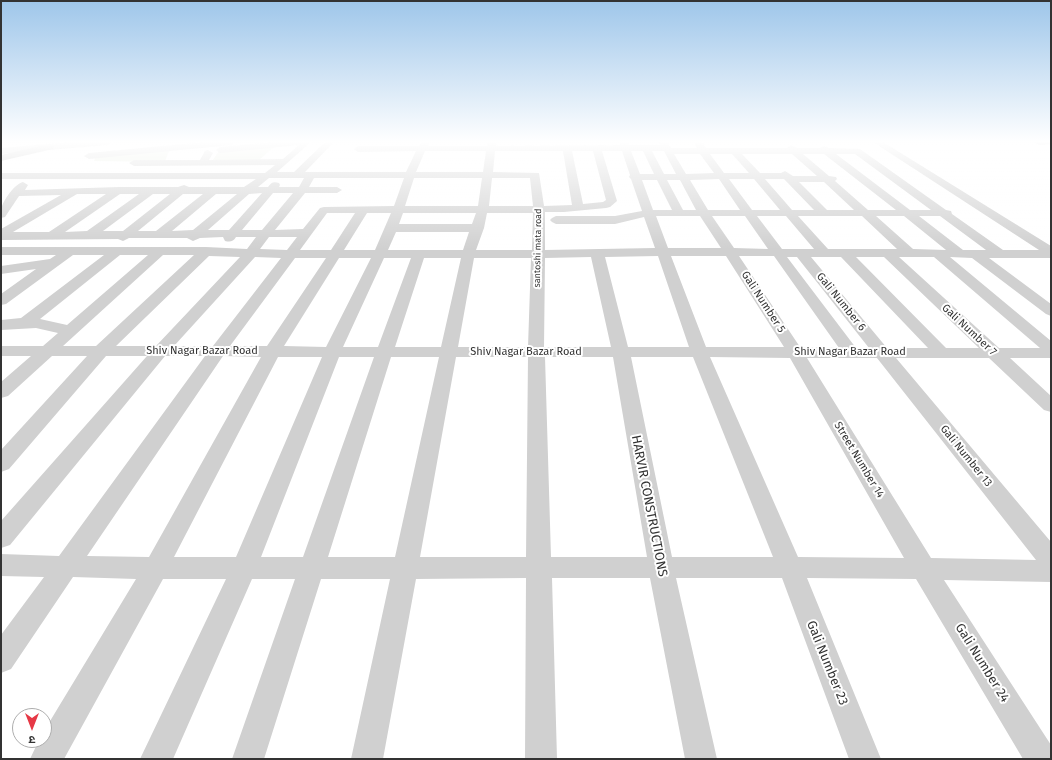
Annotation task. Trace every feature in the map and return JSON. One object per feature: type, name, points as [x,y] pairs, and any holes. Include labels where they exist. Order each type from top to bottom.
[{"type":"street","points":[[1,214],[29,177]]},
{"type":"street","points":[[1,235],[96,178],[109,177]]},
{"type":"street","points":[[29,251],[137,177]]},
{"type":"street","points":[[26,322],[111,251],[125,235],[197,177]]},
{"type":"street","points":[[179,250],[263,177]]},
{"type":"street","points":[[1,464],[101,351],[233,233],[270,191],[289,177]]},
{"type":"street","points":[[1,538],[161,351],[251,253],[302,190],[309,177]]},
{"type":"street","points":[[1,659],[218,351],[293,254],[306,233],[324,210],[342,180],[340,177]]},
{"type":"street","points":[[156,759],[244,568],[332,352],[381,254],[399,210],[409,177]]},
{"type":"street","points":[[367,759],[468,254],[478,228],[483,209],[486,177]]},
{"type":"street","name":"santoshi mata road","points":[[536,177],[539,214],[536,352],[541,759]]},
{"type":"street","points":[[576,177],[578,208]]},
{"type":"street","points":[[539,214],[606,205],[612,201],[605,177]]},
{"type":"street","name":"Gali Number 23","points":[[634,177],[699,352],[790,567],[865,759]]},
{"type":"street","points":[[661,177],[679,213]]},
{"type":"street","name":"Gali Number 5","points":[[683,177],[704,213],[731,252],[795,352]]},
{"type":"street","points":[[722,177],[851,352]]},
{"type":"street","points":[[758,177],[825,253]]},
{"type":"street","points":[[788,177],[824,213]]},
{"type":"street","points":[[797,177],[826,179],[935,179],[1051,253]]},
{"type":"street","points":[[826,179],[909,253]]},
{"type":"street","points":[[861,179],[959,254]]},
{"type":"street","points":[[896,179],[1000,254]]},
{"type":"street","points":[[16,193],[151,190],[337,190]]},
{"type":"street","points":[[90,235],[151,190]]},
{"type":"street","points":[[160,234],[214,190]]},
{"type":"street","points":[[324,210],[483,209],[615,220],[648,213],[990,214]]},
{"type":"street","points":[[46,759],[156,568],[272,352],[363,210]]},
{"type":"street","points":[[392,228],[478,228]]},
{"type":"street","points":[[1,235],[306,233]]},
{"type":"street","points":[[1,252],[179,250],[293,254],[538,254],[663,252],[959,254],[1051,253]]},
{"type":"street","points":[[1,301],[70,251]]},
{"type":"street","points":[[1,392],[160,251]]},
{"type":"street","name":"Gali Number 6","points":[[800,252],[881,352]]},
{"type":"street","name":"HARVIR CONSTRUCTIONS","points":[[597,253],[621,352],[661,567],[701,759]]},
{"type":"street","points":[[845,253],[941,352]]},
{"type":"street","name":"Gali Number 7","points":[[887,253],[1051,406]]},
{"type":"street","points":[[937,253],[1051,349]]},
{"type":"street","points":[[248,759],[384,352],[419,254]]},
{"type":"street","points":[[976,254],[1051,311]]},
{"type":"street","points":[[1,270],[54,263]]},
{"type":"street","points":[[1,287],[26,283]]},
{"type":"street","points":[[1,325],[26,322],[46,324],[70,332]]},
{"type":"street","name":"Shiv Nagar Bazar Road","points":[[1,351],[1051,353]]},
{"type":"street","name":"Street Number 14","points":[[795,352],[923,568]]},
{"type":"street","name":"Gali Number 13","points":[[881,352],[1051,560]]},
{"type":"street","points":[[1,565],[156,568],[404,568],[539,566],[790,567],[1051,571]]},
{"type":"street","name":"Gali Number 24","points":[[923,568],[1041,759]]}]
